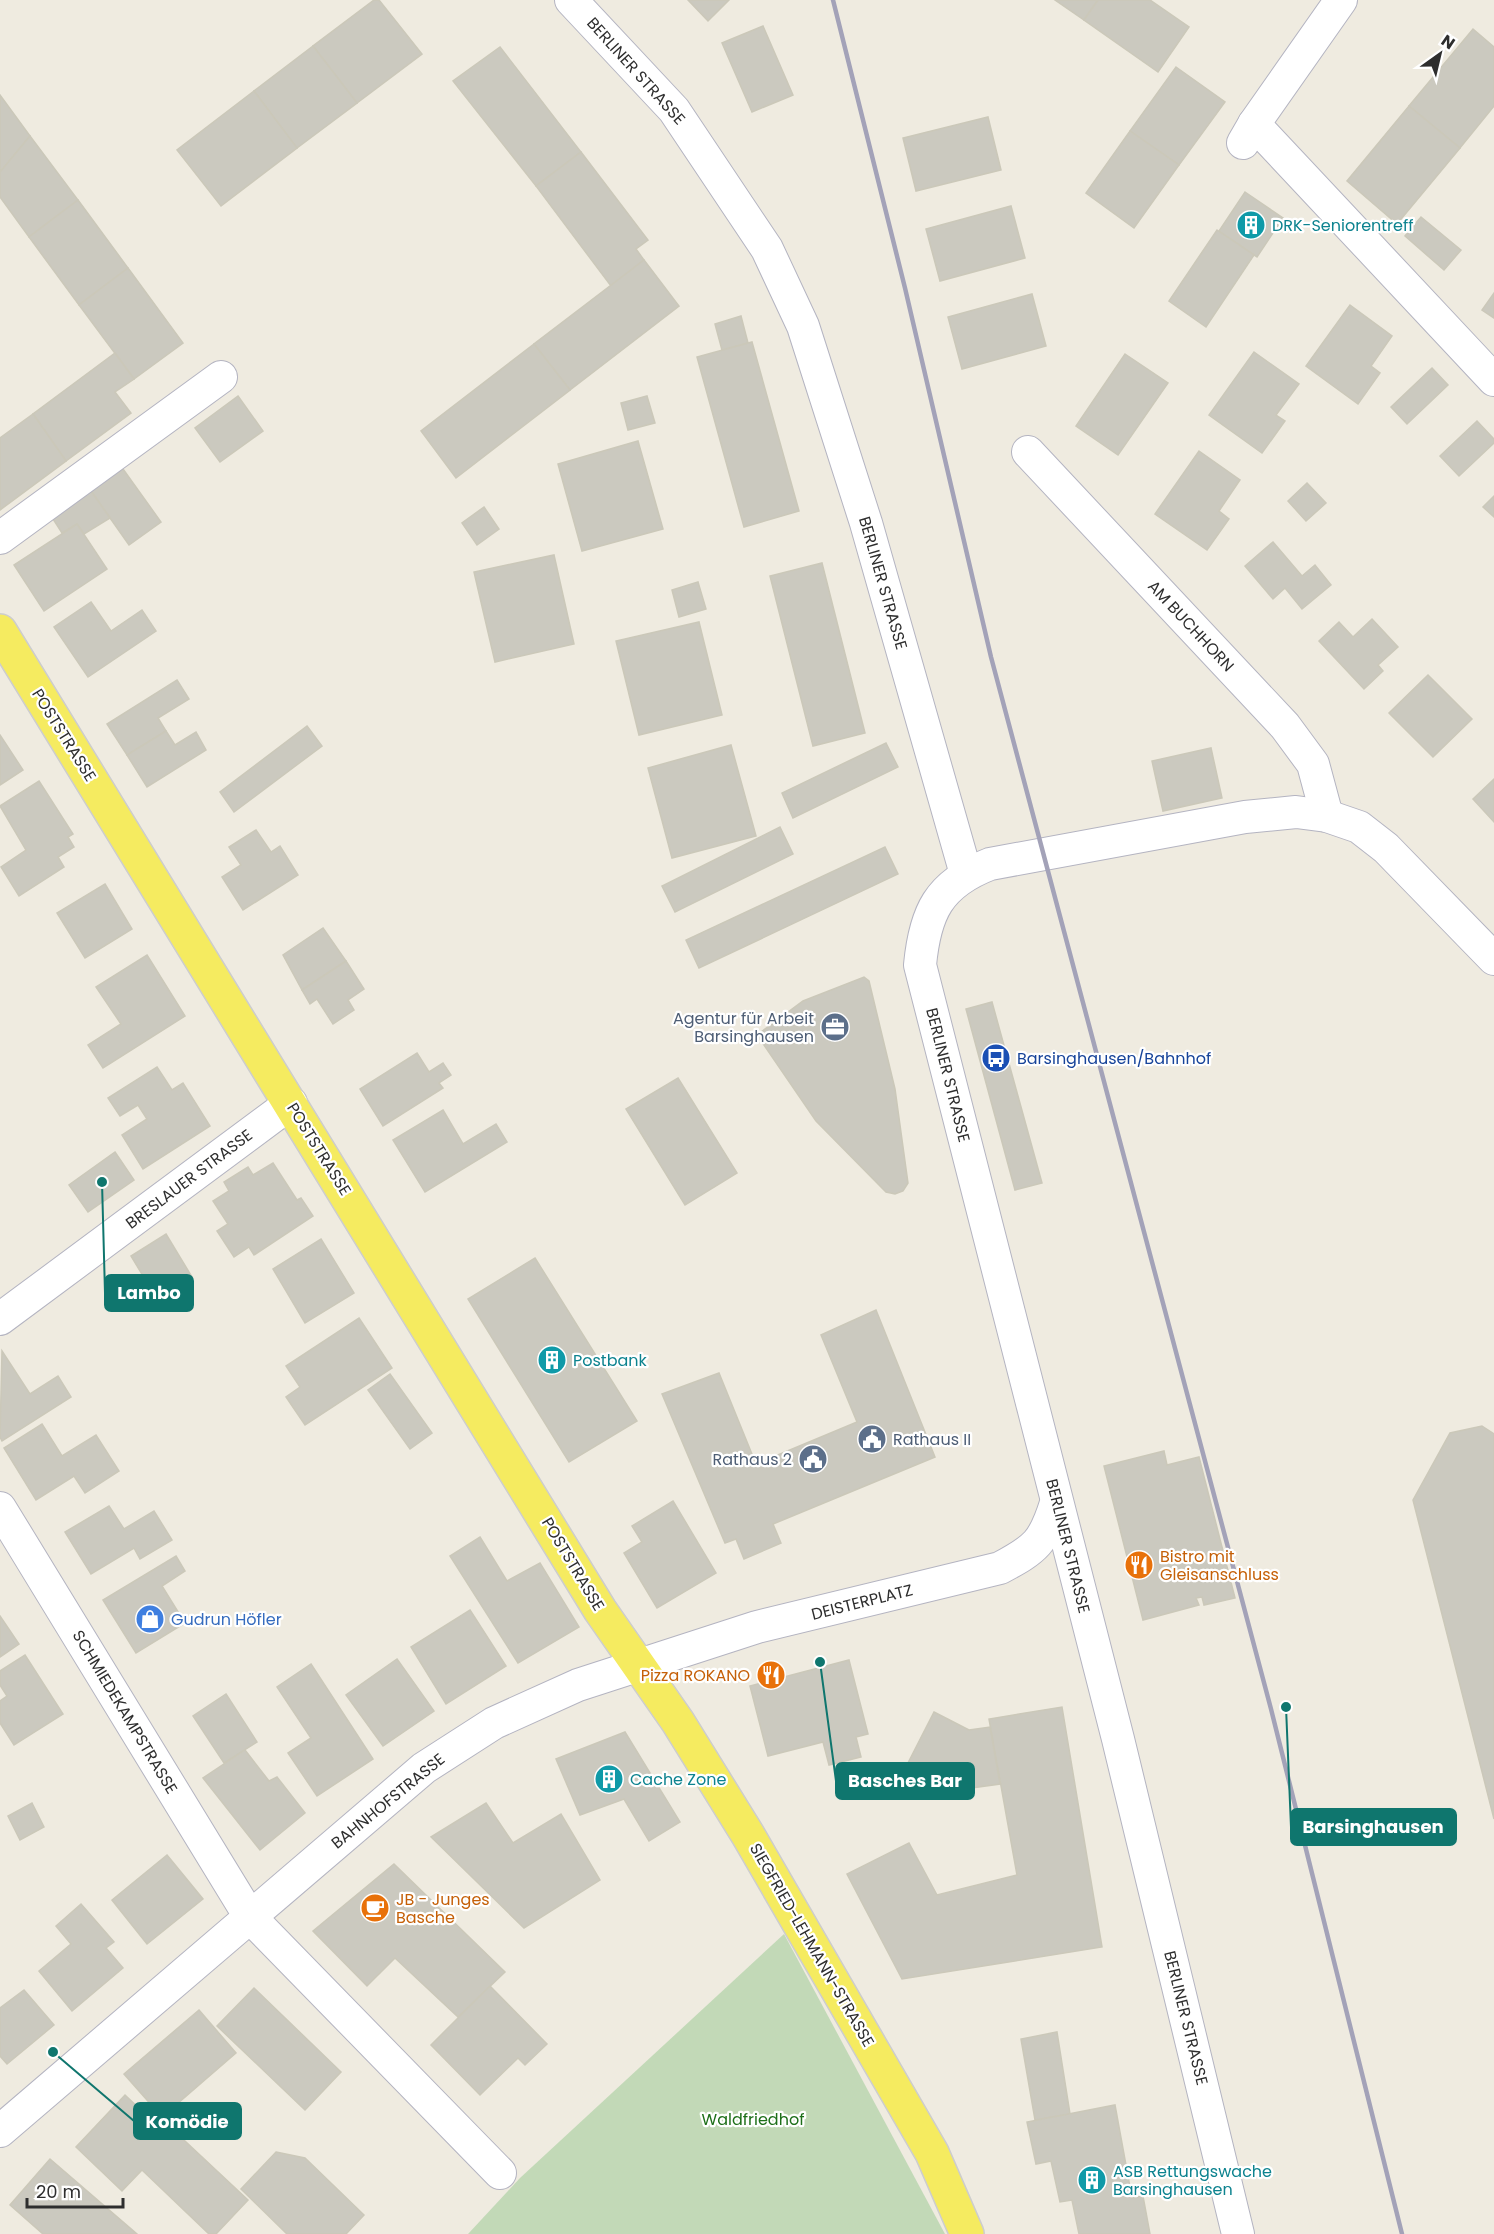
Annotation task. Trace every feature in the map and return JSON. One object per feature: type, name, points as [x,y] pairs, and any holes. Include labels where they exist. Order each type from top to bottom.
[{"type":"main road","name":"POSTSTRASSE","points":[[0,631],[600,1610],[639,1667]]},
{"type":"main road","name":"SIEGFRIED-LEHMANN-STRASSE","points":[[639,1667],[678,1722],[748,1835],[800,1929],[858,2022],[932,2153],[967,2234]]},
{"type":"street","name":"BERLINER STRASSE","points":[[571,0],[674,110],[767,249],[803,326],[866,523],[966,874],[940,898],[924,930],[920,965],[1121,1750],[1238,2234]]},
{"type":"street","points":[[1341,0],[1248,134],[1494,380]]},
{"type":"street","points":[[0,538],[221,376]]},
{"type":"street","name":"AM BUCHHORN","points":[[1028,452],[1285,726],[1313,764],[1327,816]]},
{"type":"street","points":[[966,874],[990,864],[1245,817],[1296,813],[1327,816],[1359,827],[1386,848],[1494,959]]},
{"type":"street","name":"BRESLAUER STRASSE","points":[[0,1319],[291,1103]]},
{"type":"street","name":"DEISTERPLATZ","points":[[639,1667],[757,1627],[1000,1568],[1030,1552],[1048,1528],[1056,1503]]},
{"type":"street","name":"SCHMIEDEKAMPSTRASSE","points":[[0,1508],[250,1917]]},
{"type":"street","name":"BAHNHOFSTRASSE","points":[[0,2131],[424,1768],[495,1723],[578,1685],[639,1667]]},
{"type":"street","points":[[250,1917],[500,2173]]},
{"type":"green space","name":"Waldfriedhof","points":[[784,1934],[945,2234],[468,2234],[520,2178]]},
{"type":"building","points":[[374,0],[379,0],[422,54],[357,103],[313,46]]},
{"type":"building","points":[[688,0],[729,0],[708,21]]},
{"type":"building","points":[[1055,0],[1098,0],[1084,20]]},
{"type":"building","points":[[1098,0],[1150,0],[1189,27],[1158,72],[1084,20]]},
{"type":"building","points":[[763,26],[793,95],[752,112],[722,43]]},
{"type":"building","points":[[1473,29],[1494,47],[1494,106],[1460,148],[1409,106]]},
{"type":"building","points":[[313,46],[357,103],[297,148],[254,91]]},
{"type":"building","points":[[500,47],[581,152],[536,186],[453,81]]},
{"type":"building","points":[[1176,67],[1225,102],[1179,165],[1130,131]]},
{"type":"building","points":[[254,91],[297,148],[221,206],[177,150]]},
{"type":"building","points":[[0,95],[30,136],[0,172]]},
{"type":"building","points":[[1409,106],[1460,148],[1397,224],[1347,181]]},
{"type":"building","points":[[988,117],[1001,170],[916,191],[903,138]]},
{"type":"building","points":[[1130,131],[1179,165],[1134,228],[1086,193]]},
{"type":"building","points":[[30,136],[78,200],[29,237],[0,197],[0,172]]},
{"type":"building","points":[[581,152],[648,240],[636,249],[644,260],[611,286],[536,186]]},
{"type":"building","name":"DRK-Seniorentreff","points":[[1245,192],[1283,218],[1257,257],[1219,231]]},
{"type":"building","points":[[78,200],[128,268],[79,305],[29,237]]},
{"type":"building","points":[[1011,206],[1025,258],[940,281],[926,229]]},
{"type":"building","points":[[1421,217],[1461,250],[1444,270],[1405,236]]},
{"type":"building","points":[[1217,230],[1254,255],[1206,327],[1169,301]]},
{"type":"building","points":[[644,260],[679,306],[570,390],[534,344]]},
{"type":"building","points":[[128,268],[183,343],[134,379],[79,305]]},
{"type":"building","points":[[1494,293],[1494,318],[1482,310]]},
{"type":"building","points":[[1032,294],[1046,346],[962,369],[948,317]]},
{"type":"building","points":[[1350,305],[1392,336],[1371,366],[1380,373],[1358,404],[1306,366]]},
{"type":"building","points":[[741,316],[748,343],[722,350],[715,324]]},
{"type":"building","points":[[752,342],[799,511],[744,527],[697,357]]},
{"type":"building","points":[[534,344],[570,390],[456,478],[421,431]]},
{"type":"building","points":[[1254,352],[1299,384],[1276,415],[1285,421],[1262,453],[1209,415]]},
{"type":"building","points":[[115,353],[134,379],[115,392],[131,413],[66,461],[33,414]]},
{"type":"building","points":[[1125,354],[1168,383],[1118,455],[1076,426]]},
{"type":"building","points":[[1432,368],[1448,385],[1407,424],[1391,407]]},
{"type":"building","points":[[238,396],[263,431],[220,462],[195,428]]},
{"type":"building","points":[[647,396],[655,423],[628,430],[621,403]]},
{"type":"building","points":[[33,414],[66,461],[0,510],[0,438]]},
{"type":"building","points":[[1477,421],[1494,439],[1494,443],[1459,476],[1440,456]]},
{"type":"building","points":[[638,441],[663,529],[582,551],[558,464]]},
{"type":"building","points":[[1199,451],[1240,480],[1219,511],[1229,519],[1207,550],[1155,514]]},
{"type":"building","points":[[123,469],[161,522],[129,545],[91,491]]},
{"type":"building","points":[[1307,483],[1326,503],[1306,521],[1288,501]]},
{"type":"building","points":[[91,491],[110,518],[84,534],[77,524],[62,533],[53,519]]},
{"type":"building","points":[[1494,496],[1494,517],[1483,507]]},
{"type":"building","points":[[484,507],[499,529],[477,545],[462,523]]},
{"type":"building","points":[[77,524],[107,569],[44,611],[14,565]]},
{"type":"building","points":[[1273,542],[1302,576],[1315,565],[1331,585],[1302,609],[1285,588],[1273,599],[1245,566]]},
{"type":"building","points":[[554,555],[574,644],[495,662],[474,572]]},
{"type":"building","points":[[822,563],[865,733],[813,746],[770,576]]},
{"type":"building","points":[[698,582],[706,609],[679,617],[672,590]]},
{"type":"building","points":[[91,602],[111,631],[142,610],[156,631],[88,677],[54,627]]},
{"type":"building","points":[[1372,619],[1398,647],[1378,665],[1383,671],[1364,689],[1319,641],[1339,622],[1353,637]]},
{"type":"building","points":[[699,622],[722,715],[639,735],[616,641]]},
{"type":"building","points":[[1428,675],[1472,719],[1433,757],[1389,713]]},
{"type":"building","points":[[177,680],[189,699],[158,718],[166,731],[127,755],[107,724]]},
{"type":"building","points":[[307,726],[322,746],[234,812],[220,792]]},
{"type":"building","points":[[166,731],[175,745],[196,732],[206,750],[147,787],[127,755]]},
{"type":"building","points":[[0,735],[23,770],[0,785]]},
{"type":"building","points":[[886,743],[898,767],[793,818],[782,793]]},
{"type":"building","points":[[731,745],[756,836],[672,858],[648,768]]},
{"type":"building","points":[[1211,748],[1222,798],[1163,811],[1152,761]]},
{"type":"building","points":[[1494,779],[1494,822],[1473,799]]},
{"type":"building","points":[[39,781],[73,834],[68,837],[74,847],[58,857],[64,867],[19,896],[1,867],[26,850],[0,806]]},
{"type":"building","points":[[780,827],[793,854],[675,912],[662,886]]},
{"type":"building","points":[[256,830],[271,852],[280,846],[298,875],[243,910],[222,877],[241,865],[229,847]]},
{"type":"building","points":[[885,847],[898,874],[699,968],[686,940]]},
{"type":"building","points":[[105,884],[132,929],[85,958],[57,913]]},
{"type":"building","points":[[323,928],[346,961],[302,990],[283,955]]},
{"type":"building","points":[[147,955],[185,1016],[103,1068],[88,1045],[121,1024],[96,987]]},
{"type":"building","points":[[346,961],[364,989],[348,1000],[354,1010],[333,1024],[317,999],[310,1004],[302,990]]},
{"type":"building","points":[[864,977],[869,981],[895,1089],[908,1183],[903,1191],[895,1194],[886,1192],[816,1121],[757,1035],[803,1001]]},
{"type":"building","points":[[992,1002],[1042,1183],[1015,1190],[966,1009]]},
{"type":"building","points":[[417,1053],[429,1072],[443,1063],[451,1075],[439,1083],[443,1088],[383,1126],[360,1089]]},
{"type":"building","points":[[157,1067],[172,1090],[183,1083],[210,1126],[143,1169],[122,1135],[147,1119],[138,1105],[120,1116],[108,1098]]},
{"type":"building","points":[[678,1078],[737,1173],[685,1205],[626,1109]]},
{"type":"building","points":[[443,1110],[463,1144],[496,1124],[507,1142],[425,1192],[393,1140]]},
{"type":"building","points":[[115,1152],[134,1180],[88,1212],[69,1185]]},
{"type":"building","points":[[273,1163],[297,1200],[301,1198],[313,1216],[254,1255],[249,1247],[234,1257],[217,1231],[228,1224],[213,1201],[229,1191],[224,1182],[248,1167],[253,1175]]},
{"type":"building","points":[[166,1234],[192,1277],[157,1299],[131,1256]]},
{"type":"building","points":[[321,1239],[354,1293],[305,1323],[273,1269]]},
{"type":"building","name":"Postbank","points":[[535,1258],[637,1421],[569,1462],[468,1299]]},
{"type":"building","name":"Rathaus II","points":[[876,1310],[935,1457],[773,1524],[781,1543],[744,1559],[736,1539],[725,1543],[662,1394],[719,1373],[756,1464],[857,1422],[821,1335]]},
{"type":"building","points":[[359,1318],[392,1368],[305,1425],[286,1397],[300,1387],[286,1366]]},
{"type":"building","points":[[2,1351],[30,1394],[58,1376],[71,1397],[2,1441],[0,1437]]},
{"type":"building","points":[[390,1374],[432,1433],[410,1449],[368,1390]]},
{"type":"building","points":[[42,1424],[62,1456],[96,1435],[119,1471],[85,1493],[74,1476],[36,1500],[4,1448]]},
{"type":"building","points":[[1482,1426],[1494,1434],[1494,1819],[1413,1500],[1450,1433]]},
{"type":"building","points":[[1164,1451],[1167,1465],[1199,1457],[1235,1598],[1204,1605],[1202,1597],[1196,1598],[1199,1605],[1143,1620],[1104,1466]]},
{"type":"building","points":[[673,1501],[716,1573],[657,1608],[624,1553],[642,1542],[632,1526]]},
{"type":"building","points":[[109,1506],[124,1529],[154,1511],[172,1540],[140,1559],[134,1548],[91,1574],[65,1532]]},
{"type":"building","points":[[480,1537],[507,1581],[540,1563],[579,1627],[518,1663],[450,1556]]},
{"type":"building","points":[[176,1556],[185,1571],[162,1586],[185,1623],[136,1653],[103,1600]]},
{"type":"building","points":[[470,1610],[506,1666],[446,1704],[411,1647]]},
{"type":"building","points":[[0,1616],[19,1644],[0,1657]]},
{"type":"building","points":[[25,1655],[63,1714],[14,1745],[0,1723],[0,1701],[7,1696],[0,1685],[0,1671]]},
{"type":"building","points":[[397,1659],[434,1711],[383,1746],[346,1695]]},
{"type":"building","points":[[849,1660],[868,1734],[856,1737],[861,1757],[829,1765],[823,1742],[768,1756],[750,1686]]},
{"type":"building","points":[[311,1664],[373,1759],[317,1796],[288,1753],[311,1738],[277,1687]]},
{"type":"building","points":[[226,1694],[257,1742],[224,1763],[193,1716]]},
{"type":"building","points":[[1062,1707],[1102,1947],[902,1979],[847,1874],[909,1843],[937,1895],[1017,1875],[989,1719]]},
{"type":"building","points":[[934,1712],[969,1730],[990,1727],[1000,1784],[957,1790],[907,1765]]},
{"type":"building","name":"Cache Zone","points":[[625,1732],[680,1822],[649,1841],[624,1799],[580,1815],[556,1759]]},
{"type":"building","points":[[245,1750],[269,1781],[277,1777],[305,1813],[260,1850],[203,1778]]},
{"type":"building","points":[[32,1803],[44,1827],[20,1840],[8,1816]]},
{"type":"building","points":[[486,1803],[513,1843],[561,1814],[600,1880],[524,1928],[431,1837]]},
{"type":"building","points":[[167,1855],[203,1899],[147,1944],[112,1900]]},
{"type":"building","points":[[394,1864],[505,1972],[458,2017],[395,1958],[367,1986],[313,1931]]},
{"type":"building","points":[[81,1904],[114,1942],[106,1948],[123,1968],[72,2011],[39,1971],[71,1944],[56,1926]]},
{"type":"building","points":[[490,1986],[547,2044],[525,2065],[518,2058],[480,2095],[431,2045]]},
{"type":"building","points":[[254,1988],[341,2072],[305,2110],[217,2026]]},
{"type":"building","points":[[24,1990],[54,2025],[7,2064],[0,2056],[0,2008]]},
{"type":"building","points":[[199,2010],[236,2053],[162,2117],[124,2074]]},
{"type":"building","points":[[1057,2032],[1070,2114],[1035,2120],[1021,2039]]},
{"type":"building","points":[[125,2095],[164,2132],[169,2126],[248,2200],[216,2234],[209,2234],[142,2170],[122,2191],[76,2147]]},
{"type":"building","name":"ASB Rettungswache Barsinghausen","points":[[1115,2105],[1132,2198],[1143,2196],[1150,2234],[1079,2234],[1072,2200],[1060,2202],[1051,2161],[1036,2164],[1027,2122]]},
{"type":"building","points":[[276,2152],[305,2158],[364,2215],[346,2234],[287,2234],[241,2189]]},
{"type":"building","points":[[50,2159],[137,2234],[43,2234],[10,2205]]},
{"type":"railway","points":[[833,0],[905,288],[991,657],[1271,1709],[1402,2234]]},
{"type":"place","name":"DRK-Seniorentreff","points":[[1251,225]]},
{"type":"place","name":"Agentur für Arbeit Barsinghausen","points":[[835,1027]]},
{"type":"place","name":"Barsinghausen/Bahnhof","points":[[996,1058]]},
{"type":"place","name":"Lambo","points":[[102,1182]]},
{"type":"place","name":"Postbank","points":[[552,1360]]},
{"type":"place","name":"Rathaus II","points":[[872,1439]]},
{"type":"place","name":"Rathaus 2","points":[[813,1459]]},
{"type":"place","name":"Bistro mit Gleisanschluss","points":[[1139,1565]]},
{"type":"place","name":"Gudrun Höfler","points":[[150,1619]]},
{"type":"place","name":"Basches Bar","points":[[820,1662]]},
{"type":"place","name":"Pizza ROKANO","points":[[771,1675]]},
{"type":"place","name":"Barsinghausen","points":[[1286,1707]]},
{"type":"place","name":"Cache Zone","points":[[609,1779]]},
{"type":"place","name":"JB - Junges Basche","points":[[375,1908]]},
{"type":"place","name":"Komödie","points":[[53,2052]]},
{"type":"place","name":"ASB Rettungswache Barsinghausen","points":[[1092,2180]]}]
